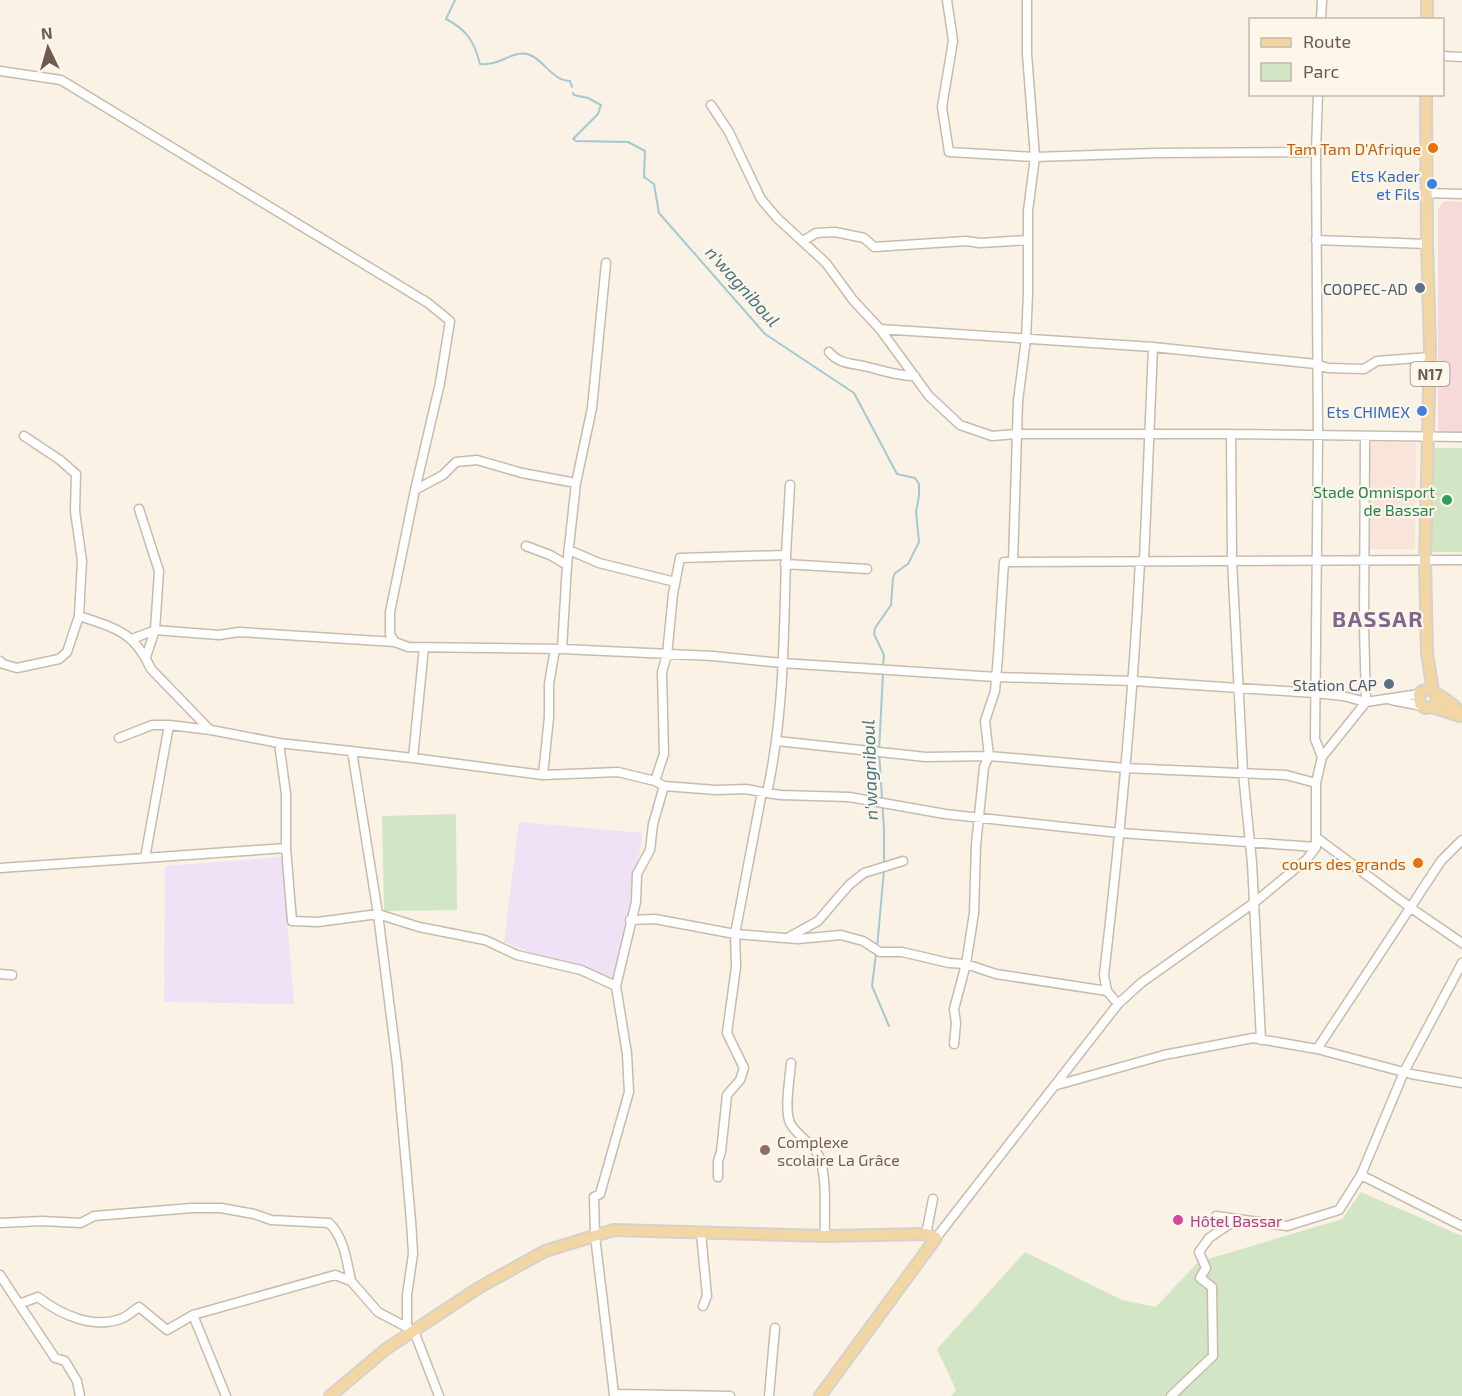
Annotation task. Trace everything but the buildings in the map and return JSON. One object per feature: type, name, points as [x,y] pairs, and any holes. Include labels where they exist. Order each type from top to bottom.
[{"type":"main road","points":[[1427,0],[1427,18]]},
{"type":"main road","name":"N17","points":[[1426,96],[1430,357],[1425,561],[1428,693]]},
{"type":"main road","points":[[1427,707],[1437,702],[1428,693]]},
{"type":"main road","points":[[1428,693],[1418,700],[1427,707],[1462,715]]},
{"type":"main road","points":[[1428,693],[1452,704],[1462,715]]},
{"type":"main road","points":[[330,1396],[410,1329],[480,1287],[545,1251],[614,1230],[825,1236],[931,1236]]},
{"type":"main road","points":[[820,1396],[931,1236]]},
{"type":"street","points":[[947,0],[953,41],[942,107],[949,152],[1035,157],[1155,153],[1316,152]]},
{"type":"street","points":[[1013,562],[1016,434],[1026,339],[1028,212],[1035,157],[1027,0]]},
{"type":"street","points":[[1321,18],[1322,0]]},
{"type":"street","points":[[1444,56],[1462,57]]},
{"type":"street","points":[[0,71],[61,80],[419,297],[450,321],[440,383],[390,612],[390,634],[394,642]]},
{"type":"street","points":[[1318,96],[1315,739],[1322,757]]},
{"type":"street","points":[[711,105],[729,132],[761,199],[826,263],[853,300],[880,329],[929,396],[960,425],[992,436],[1232,434],[1462,438]]},
{"type":"street","points":[[1426,193],[1462,194]]},
{"type":"street","points":[[803,241],[816,233],[835,232],[864,238],[874,247],[966,241],[980,243],[1028,240]]},
{"type":"street","points":[[1316,240],[1427,244]]},
{"type":"street","points":[[543,775],[549,717],[549,684],[558,649],[576,483],[592,408],[606,263]]},
{"type":"street","points":[[880,329],[1153,347],[1316,364],[1329,368],[1364,369],[1377,361],[1430,357]]},
{"type":"street","points":[[1118,1004],[1107,991],[1104,975],[1134,681],[1151,434],[1153,347]]},
{"type":"street","points":[[829,352],[839,360],[854,366],[915,376]]},
{"type":"street","points":[[1232,434],[1232,560],[1243,773],[1255,902],[1261,1040]]},
{"type":"street","points":[[0,662],[17,668],[59,659],[67,652],[79,616],[82,561],[75,512],[76,474],[60,460],[24,436]]},
{"type":"street","points":[[931,1236],[1057,1085],[1118,1004],[1141,983],[1255,902],[1307,860],[1317,842],[1316,783],[1322,757],[1366,702],[1365,437]]},
{"type":"street","points":[[415,490],[443,475],[456,462],[477,460],[522,473],[576,483]]},
{"type":"street","points":[[718,1177],[727,1095],[740,1080],[744,1068],[727,1033],[736,967],[735,934],[777,741],[781,710],[785,560],[790,485]]},
{"type":"street","points":[[139,509],[159,571],[155,630],[146,657]]},
{"type":"street","points":[[526,546],[550,555],[567,565]]},
{"type":"street","points":[[569,550],[599,563],[675,582]]},
{"type":"street","points":[[655,781],[664,753],[662,672],[667,655],[680,558],[785,560],[867,569]]},
{"type":"street","points":[[954,1044],[956,1023],[954,1009],[966,964],[974,913],[976,845],[984,767],[989,756],[986,721],[995,691],[1004,562],[1462,560]]},
{"type":"street","points":[[79,616],[116,628],[132,639],[146,657],[151,669],[211,730]]},
{"type":"street","points":[[132,639],[155,630],[219,635],[239,632],[394,642],[408,647],[558,649],[713,656],[782,663],[996,677],[1134,681],[1240,690],[1315,693],[1343,696],[1366,702],[1428,693]]},
{"type":"street","points":[[413,758],[424,646]]},
{"type":"street","points":[[1385,699],[1427,707]]},
{"type":"street","points":[[145,858],[169,724]]},
{"type":"street","points":[[120,738],[152,725],[169,724],[279,743],[543,775],[618,772],[655,781],[664,786],[716,790],[746,789],[781,795],[849,797],[945,814],[1120,833],[1251,843],[1317,842],[1462,943]]},
{"type":"street","points":[[777,741],[926,757],[989,756],[1125,768],[1286,775],[1316,783]]},
{"type":"street","points":[[279,743],[286,794],[286,848],[292,921],[318,922],[378,914],[419,927],[485,940],[517,955],[581,970],[615,986]]},
{"type":"street","points":[[352,751],[378,914],[397,1064],[413,1254],[407,1295],[410,1329],[440,1396]]},
{"type":"street","points":[[664,786],[653,824],[650,850],[637,874],[636,902],[615,986],[627,1054],[629,1092],[600,1194],[594,1197],[612,1395],[730,1396]]},
{"type":"street","points":[[1317,1049],[1441,861],[1462,840]]},
{"type":"street","points":[[0,868],[155,859],[286,848]]},
{"type":"street","points":[[786,938],[818,921],[853,881],[864,873],[903,861]]},
{"type":"street","points":[[630,920],[655,919],[735,934],[798,939],[841,935],[863,941],[880,952],[892,951],[966,964],[996,974],[1107,991]]},
{"type":"street","points":[[1216,1216],[1287,1226],[1339,1210],[1361,1174],[1404,1072],[1462,963]]},
{"type":"street","points":[[0,974],[12,975]]},
{"type":"street","points":[[1057,1085],[1164,1054],[1253,1038],[1317,1049],[1404,1072],[1462,1083]]},
{"type":"street","points":[[791,1063],[787,1111],[790,1124],[809,1142],[821,1159],[825,1236]]},
{"type":"street","points":[[1361,1174],[1462,1226]]},
{"type":"street","points":[[931,1236],[933,1199]]},
{"type":"street","points":[[0,1222],[81,1223],[94,1216],[192,1208],[221,1208],[254,1214],[271,1220],[329,1223],[340,1240],[351,1281],[378,1312],[410,1329]]},
{"type":"street","points":[[1171,1396],[1213,1356],[1212,1287],[1200,1278],[1206,1268],[1199,1252],[1209,1238],[1237,1219]]},
{"type":"street","points":[[701,1233],[706,1296],[703,1306]]},
{"type":"street","points":[[0,1275],[55,1358],[65,1361],[77,1381],[80,1396]]},
{"type":"street","points":[[19,1304],[38,1297],[54,1310],[68,1317],[102,1322],[123,1318],[139,1306],[167,1329],[193,1315],[323,1277],[335,1275],[351,1281]]},
{"type":"street","points":[[193,1315],[226,1396]]},
{"type":"street","points":[[769,1396],[775,1328]]},
{"type":"shaded area","points":[[1445,201],[1462,202],[1462,436],[1443,436],[1438,430],[1438,209]]},
{"type":"shaded area","points":[[1370,442],[1416,443],[1415,549],[1369,549]]},
{"type":"shaded area","points":[[519,822],[643,833],[616,986],[504,942]]},
{"type":"shaded area","points":[[282,857],[294,1004],[164,1002],[165,866]]},
{"type":"green space","name":"Stade Omnisport de Bassar","points":[[1435,448],[1462,448],[1462,552],[1430,552]]},
{"type":"green space","points":[[456,814],[457,910],[384,911],[382,816]]},
{"type":"green space","points":[[1361,1192],[1462,1236],[1462,1396],[951,1396],[956,1390],[937,1349],[1025,1252],[1122,1300],[1156,1307],[1198,1262],[1342,1219]]},
{"type":"waterway","points":[[455,0],[446,19],[469,37],[480,64],[494,63],[516,55],[527,54],[536,58],[557,77],[570,81],[572,87]]},
{"type":"waterway","name":"n'wagniboul","points":[[573,93],[601,105],[598,114],[573,139],[576,141],[628,142],[645,151],[644,177],[654,184],[659,213],[765,334],[854,393],[897,474],[915,478],[919,484],[916,512],[919,542],[908,564],[895,573],[891,605],[875,628],[874,634],[884,655],[883,667]]},
{"type":"waterway","name":"n'wagniboul","points":[[883,673],[879,751],[884,865]]},
{"type":"waterway","name":"n'wagniboul","points":[[877,948],[884,870]]},
{"type":"waterway","name":"n'wagniboul","points":[[876,954],[872,986],[889,1026]]},
{"type":"place","name":"Tam Tam D'Afrique","points":[[1433,148]]},
{"type":"place","name":"Ets Kader et Fils","points":[[1432,184]]},
{"type":"place","name":"COOPEC-AD","points":[[1420,288]]},
{"type":"place","name":"Ets CHIMEX","points":[[1422,411]]},
{"type":"place","name":"Stade Omnisport de Bassar","points":[[1447,500]]},
{"type":"place","name":"Station CAP","points":[[1389,684]]},
{"type":"place","name":"cours des grands","points":[[1418,863]]},
{"type":"place","name":"Complexe scolaire La Grâce","points":[[765,1150]]},
{"type":"place","name":"Hôtel Bassar","points":[[1178,1220]]},
{"type":"district","name":"BASSAR","points":[[1378,618]]}]
